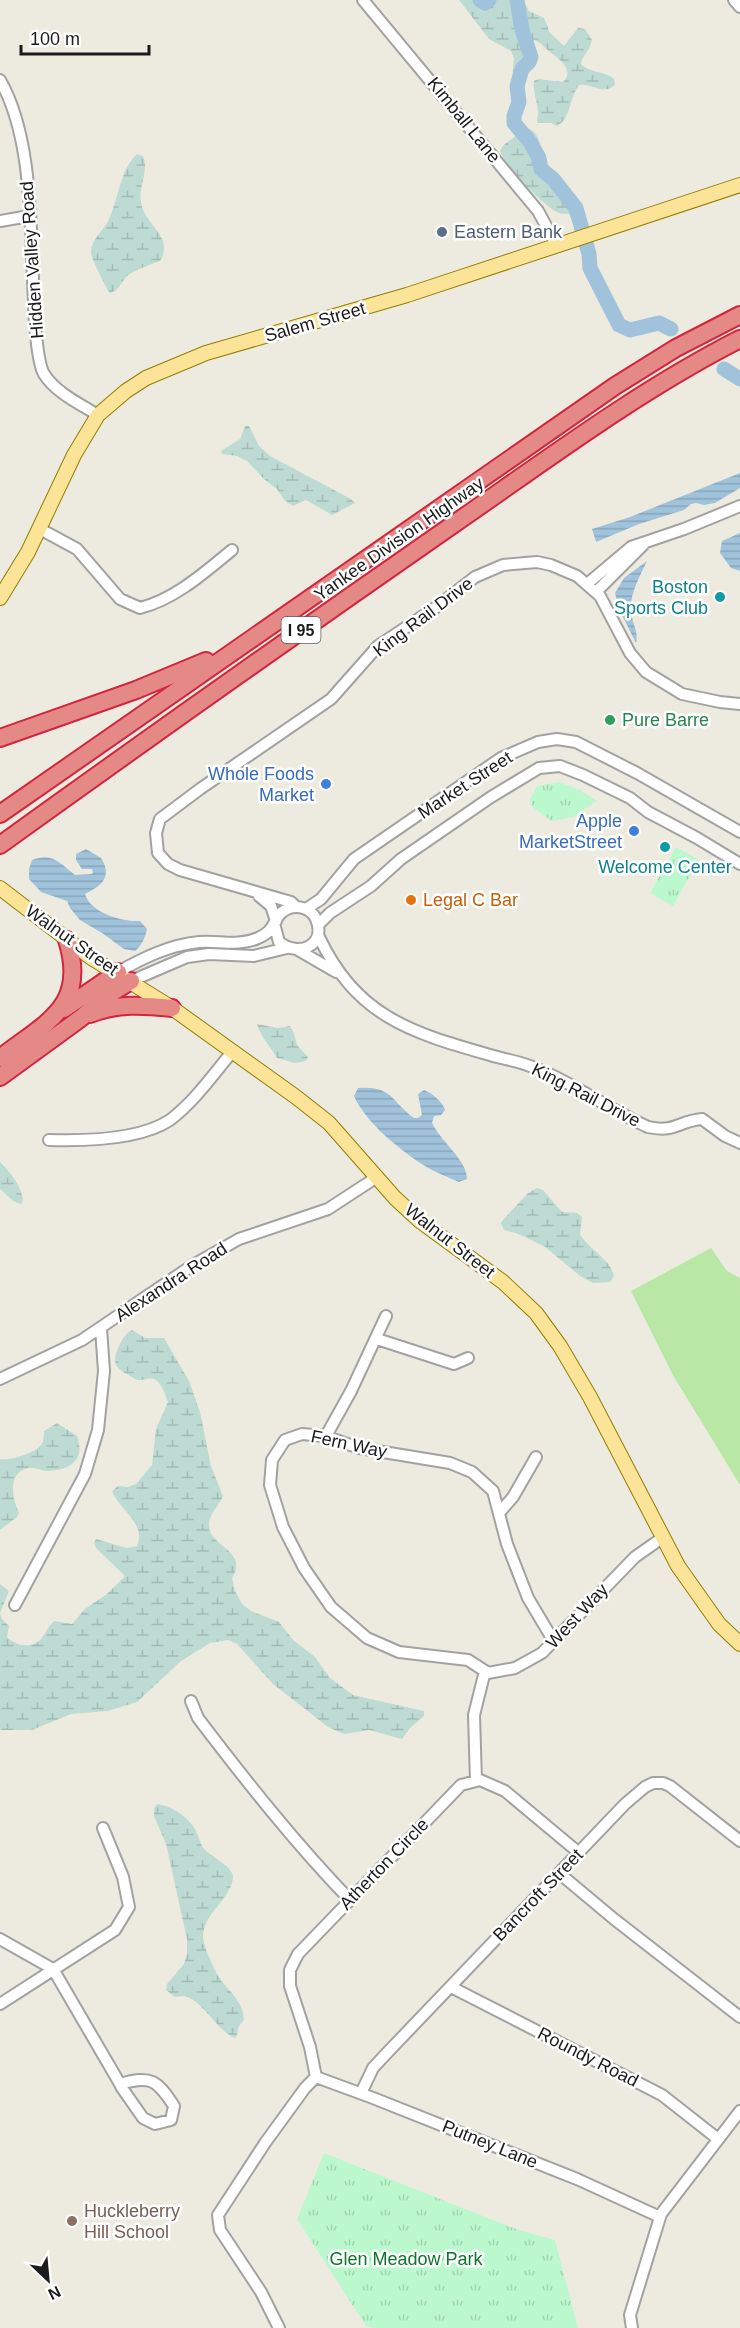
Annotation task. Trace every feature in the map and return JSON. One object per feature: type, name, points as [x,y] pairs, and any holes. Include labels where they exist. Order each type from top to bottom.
[{"type":"highway","name":"Yankee Division Highway","points":[[0,814],[615,386],[676,348],[740,315]]},
{"type":"highway","name":"Yankee Division Highway","points":[[0,845],[293,636],[652,389],[740,339]]},
{"type":"highway","points":[[652,389],[740,350]]},
{"type":"highway","points":[[0,738],[136,690],[243,645]]},
{"type":"highway","points":[[0,1058],[51,1018],[67,1001],[72,987],[73,960],[67,940]]},
{"type":"highway","points":[[51,1018],[125,977]]},
{"type":"highway","points":[[0,1077],[81,1018],[125,977]]},
{"type":"highway","points":[[81,1018],[102,1009],[120,1005],[172,1008]]},
{"type":"main road","name":"Salem Street","points":[[0,598],[40,529],[74,455],[98,416],[126,391],[146,378],[206,353],[407,295],[740,185]]},
{"type":"main road","name":"Walnut Street","points":[[0,888],[67,940],[172,1008],[296,1097],[329,1124],[395,1198],[420,1221],[503,1282],[536,1313],[560,1346],[590,1396],[662,1538],[697,1596],[719,1624],[740,1644]]},
{"type":"street","name":"Kimball Lane","points":[[363,0],[538,211],[558,246]]},
{"type":"street","points":[[734,0],[740,7]]},
{"type":"street","name":"Hidden Valley Road","points":[[0,80],[7,93],[23,146],[34,321],[43,372],[58,390],[98,416]]},
{"type":"street","points":[[0,221],[29,216]]},
{"type":"street","points":[[587,584],[624,551],[740,506]]},
{"type":"street","points":[[40,529],[77,549],[120,599],[140,608],[158,603],[232,550]]},
{"type":"street","points":[[596,592],[646,542]]},
{"type":"street","name":"King Rail Drive","points":[[301,908],[291,902],[180,870],[168,864],[158,853],[156,832],[160,819],[331,699],[378,646],[435,608],[475,577],[503,565],[537,562],[565,570],[596,592],[630,653],[646,672],[682,694],[740,704]]},
{"type":"street","name":"Market Street","points":[[125,977],[146,957],[167,949],[199,942],[241,943],[258,938],[275,924],[280,913],[287,908],[301,908],[321,898],[354,859],[501,758],[538,742],[557,739],[576,742],[637,773],[740,832]]},
{"type":"street","name":"Market Street","points":[[125,977],[187,957],[209,954],[254,956],[309,946],[330,913],[371,886],[401,859],[491,796],[539,768],[560,766],[583,775],[630,798],[648,812],[740,864]]},
{"type":"street","name":"King Rail Drive","points":[[248,890],[267,901],[275,924]]},
{"type":"street","points":[[301,908],[314,915],[318,930]]},
{"type":"street","points":[[275,924],[279,942],[293,949]]},
{"type":"street","name":"King Rail Drive","points":[[318,930],[339,974],[357,995],[418,1033],[530,1065],[648,1127],[669,1129],[702,1119],[725,1136],[740,1143]]},
{"type":"street","name":"King Rail Drive","points":[[293,949],[339,974]]},
{"type":"street","points":[[49,1140],[77,1140],[130,1134],[151,1129],[168,1121],[180,1111],[232,1052]]},
{"type":"street","name":"Alexandra Road","points":[[0,1379],[71,1346],[193,1265],[239,1239],[328,1209],[377,1177]]},
{"type":"street","points":[[326,1436],[351,1391],[386,1316]]},
{"type":"street","points":[[15,1605],[85,1474],[98,1430],[104,1371],[101,1328]]},
{"type":"street","points":[[376,1339],[454,1364],[468,1358]]},
{"type":"street","name":"Fern Way","points":[[485,1671],[468,1660],[399,1652],[367,1638],[331,1607],[304,1568],[283,1527],[270,1485],[272,1460],[285,1440],[302,1434],[326,1436],[359,1448],[450,1463],[472,1472],[493,1491],[507,1544],[528,1598],[554,1640]]},
{"type":"street","points":[[499,1513],[513,1497],[536,1456]]},
{"type":"street","name":"West Way","points":[[485,1671],[488,1673],[515,1668],[542,1653],[635,1557],[662,1538]]},
{"type":"street","points":[[485,1671],[474,1715],[477,1781],[480,1780],[505,1791],[578,1852]]},
{"type":"street","points":[[191,1701],[198,1718],[273,1814],[302,1850],[350,1900]]},
{"type":"street","name":"Atherton Circle","points":[[316,2077],[310,2047],[290,1986],[290,1970],[298,1954],[461,1785],[477,1781]]},
{"type":"street","name":"Bancroft Street","points":[[360,2093],[373,2068],[631,1798],[653,1783],[670,1786],[740,1840]]},
{"type":"street","points":[[0,2004],[115,1930],[129,1907],[123,1877],[103,1828]]},
{"type":"street","points":[[559,1873],[740,2017]]},
{"type":"street","points":[[0,1939],[53,1969],[120,2084],[143,2118],[155,2124],[171,2120],[174,2106],[163,2089],[151,2079],[137,2079],[120,2084]]},
{"type":"street","name":"Roundy Road","points":[[451,1986],[662,2095],[718,2139]]},
{"type":"street","points":[[279,2328],[261,2292],[220,2230],[218,2215],[265,2143],[305,2088],[316,2077]]},
{"type":"street","name":"Putney Lane","points":[[316,2077],[577,2179],[660,2217]]},
{"type":"street","points":[[632,2328],[630,2315],[660,2217],[740,2111]]},
{"type":"green space","points":[[459,0],[523,0],[529,11],[544,18],[550,33],[564,46],[578,28],[585,29],[592,40],[581,64],[588,69],[610,76],[614,79],[615,85],[602,89],[579,85],[562,123],[557,126],[551,123],[538,123],[534,81],[538,79],[563,82],[567,74],[566,67],[535,40],[532,43],[531,67],[519,84],[514,83],[512,80],[514,58],[511,51],[489,39]]},
{"type":"green space","points":[[527,128],[532,130],[538,138],[544,159],[553,175],[582,207],[584,213],[571,219],[569,214],[555,211],[524,184],[503,158],[500,151],[504,145],[515,136],[518,130]]},
{"type":"green space","points":[[137,154],[143,156],[145,162],[141,193],[142,207],[162,239],[164,253],[160,261],[131,273],[117,289],[110,293],[94,261],[91,248],[112,213],[126,169]]},
{"type":"green space","points":[[245,426],[249,426],[259,446],[270,456],[355,503],[332,515],[306,500],[293,506],[285,501],[277,489],[248,462],[237,456],[222,454],[221,451],[240,439]]},
{"type":"green space","points":[[559,782],[578,789],[597,801],[573,817],[552,821],[532,807],[530,799],[537,786]]},
{"type":"green space","points":[[676,847],[699,860],[673,906],[650,893]]},
{"type":"green space","points":[[257,1024],[278,1028],[290,1026],[297,1045],[308,1057],[306,1061],[295,1063],[277,1058]]},
{"type":"green space","points":[[0,1162],[11,1174],[22,1194],[21,1204],[13,1201],[0,1189]]},
{"type":"green space","points":[[537,1188],[543,1190],[562,1212],[577,1213],[582,1217],[580,1234],[612,1270],[614,1276],[610,1282],[593,1283],[580,1276],[544,1246],[504,1230],[501,1223],[503,1220],[528,1193]]},
{"type":"green space","points":[[711,1248],[727,1271],[740,1278],[740,1485],[674,1377],[631,1291]]},
{"type":"green space","points":[[132,1330],[145,1338],[164,1338],[189,1381],[200,1412],[211,1466],[223,1496],[212,1514],[209,1526],[215,1539],[236,1561],[236,1569],[232,1578],[235,1591],[242,1604],[251,1611],[279,1622],[293,1640],[315,1657],[330,1678],[353,1695],[424,1711],[424,1716],[410,1728],[402,1739],[369,1730],[344,1734],[328,1727],[273,1684],[237,1644],[228,1640],[210,1643],[181,1661],[137,1702],[108,1711],[71,1714],[32,1730],[0,1730],[0,1613],[9,1626],[7,1637],[18,1644],[31,1645],[41,1639],[54,1621],[72,1624],[85,1609],[107,1594],[125,1576],[96,1548],[94,1543],[96,1539],[127,1548],[137,1546],[138,1530],[112,1491],[118,1486],[128,1487],[136,1484],[152,1465],[156,1429],[168,1402],[161,1385],[155,1379],[136,1379],[116,1365],[115,1358],[118,1349],[125,1336]]},
{"type":"green space","points":[[57,1423],[77,1436],[79,1452],[77,1458],[74,1463],[62,1469],[47,1471],[28,1468],[16,1475],[13,1494],[19,1513],[0,1530],[0,1459],[16,1458],[38,1448],[44,1438],[44,1431]]},
{"type":"green space","points":[[0,1584],[9,1591],[0,1613]]},
{"type":"green space","points":[[157,1804],[174,1810],[188,1820],[195,1829],[203,1848],[224,1864],[233,1875],[232,1884],[204,1928],[203,1937],[218,1975],[242,2009],[244,2020],[239,2026],[236,2038],[223,2030],[197,2003],[184,1996],[175,1997],[166,1990],[167,1984],[184,1964],[187,1939],[166,1844],[154,1816]]},
{"type":"green space","name":"Glen Meadow Park","points":[[324,2153],[516,2229],[555,2240],[578,2328],[374,2328],[366,2326],[297,2219]]},
{"type":"shaded area","points":[[740,473],[740,488],[715,503],[691,504],[684,510],[639,524],[596,542],[592,529],[630,517]]},
{"type":"shaded area","points":[[740,533],[740,571],[731,568],[720,553],[722,541]]},
{"type":"shaded area","points":[[647,561],[636,585],[631,604],[636,643],[619,609],[615,593],[624,578]]},
{"type":"shaded area","points":[[86,849],[101,858],[106,871],[104,880],[85,894],[88,901],[108,915],[140,921],[147,929],[143,941],[135,951],[124,949],[80,920],[67,901],[41,892],[29,879],[32,860],[45,857],[60,863],[75,875],[93,873],[92,869],[82,869],[76,860],[76,854]]},
{"type":"shaded area","points":[[358,1088],[378,1089],[385,1092],[414,1118],[422,1115],[418,1094],[424,1090],[437,1098],[445,1110],[441,1115],[434,1116],[432,1123],[459,1158],[467,1179],[459,1182],[433,1171],[395,1144],[375,1126],[359,1106],[354,1096]]},
{"type":"waterway","points":[[480,0],[485,3],[489,0]]},
{"type":"waterway","points":[[517,0],[522,30],[531,57],[522,69],[517,86],[519,102],[514,123],[530,142],[539,158],[541,169],[553,179],[576,208],[589,254],[590,268],[619,325],[630,330],[659,323],[671,329]]},
{"type":"waterway","points":[[724,369],[740,379]]},
{"type":"place","name":"Eastern Bank","points":[[442,232]]},
{"type":"place","name":"Boston Sports Club","points":[[720,597]]},
{"type":"place","name":"Pure Barre","points":[[610,720]]},
{"type":"place","name":"Whole Foods Market","points":[[326,784]]},
{"type":"place","name":"Apple MarketStreet","points":[[634,831]]},
{"type":"place","name":"Welcome Center","points":[[665,847]]},
{"type":"place","name":"Legal C Bar","points":[[411,900]]},
{"type":"place","name":"Huckleberry Hill School","points":[[72,2221]]}]
